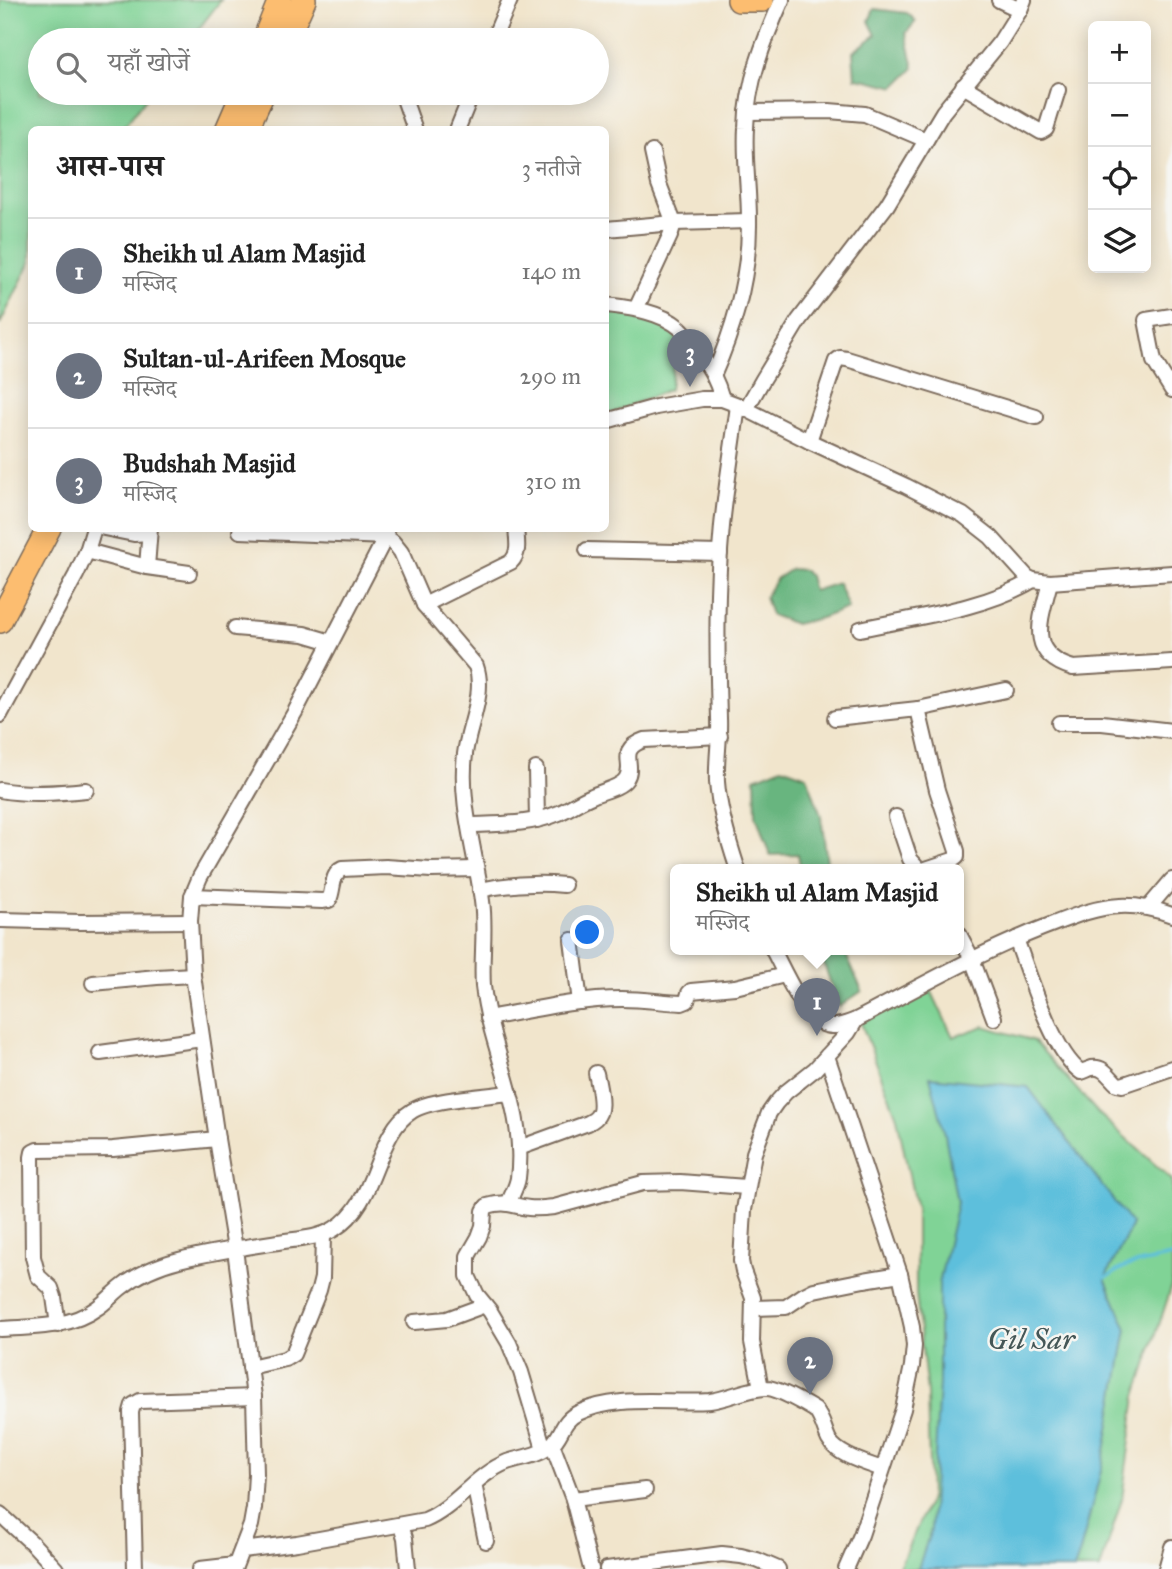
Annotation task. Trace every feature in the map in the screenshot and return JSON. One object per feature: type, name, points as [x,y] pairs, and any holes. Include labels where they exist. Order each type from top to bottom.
[{"type":"main road","points":[[269,28],[280,0]]},
{"type":"main road","points":[[291,28],[304,0]]},
{"type":"main road","points":[[740,0],[762,0]]},
{"type":"main road","points":[[229,126],[238,105]]},
{"type":"main road","points":[[248,126],[257,105]]},
{"type":"main road","points":[[0,588],[31,532]]},
{"type":"main road","points":[[0,621],[47,532]]},
{"type":"street","points":[[498,28],[510,0]]},
{"type":"street","points":[[714,374],[738,311],[746,260],[750,220],[746,155],[747,112],[761,49],[782,0]]},
{"type":"street","points":[[736,864],[718,786],[717,642],[724,510],[742,407],[799,320],[887,205],[943,112],[1000,42],[1022,5],[999,0]]},
{"type":"street","points":[[963,86],[1041,132],[1046,129],[1058,90]]},
{"type":"street","points":[[406,105],[414,126]]},
{"type":"street","points":[[459,126],[467,105]]},
{"type":"street","points":[[747,112],[829,111],[864,114],[926,140]]},
{"type":"street","points":[[636,309],[674,223],[659,184],[652,152]]},
{"type":"street","points":[[609,229],[750,220]]},
{"type":"street","points":[[609,305],[636,309],[660,317],[680,328],[714,374],[722,399]]},
{"type":"street","points":[[1172,316],[1146,320],[1154,361],[1172,390]]},
{"type":"street","points":[[809,441],[836,361],[840,358],[1036,417]]},
{"type":"street","points":[[609,420],[687,401],[722,399],[963,515],[991,537],[1027,577],[1033,580],[1050,582],[1172,573]]},
{"type":"street","points":[[0,715],[76,575],[93,532]]},
{"type":"street","points":[[124,532],[145,532]]},
{"type":"street","points":[[147,567],[150,532]]},
{"type":"street","points":[[313,532],[386,533]]},
{"type":"street","points":[[424,605],[511,562],[518,550],[516,532]]},
{"type":"street","points":[[386,533],[401,552],[424,605],[476,666],[480,676],[466,741],[464,778],[480,890],[482,968],[488,1018],[510,1093],[519,1149],[518,1180],[509,1202]]},
{"type":"street","points":[[200,1569],[234,1567],[251,1525],[256,1474],[254,1397],[235,1249],[193,975],[190,921],[192,896],[200,877],[268,760],[386,533]]},
{"type":"street","points":[[586,550],[720,553]]},
{"type":"street","points":[[87,551],[147,567],[189,573]]},
{"type":"street","points":[[860,629],[970,606],[1016,590],[1033,580]]},
{"type":"street","points":[[1050,582],[1039,633],[1047,654],[1061,665],[1073,668],[1172,661]]},
{"type":"street","points":[[235,628],[304,634],[331,642]]},
{"type":"street","points":[[835,718],[918,709],[1006,690]]},
{"type":"street","points":[[918,709],[937,790],[957,851],[957,857],[940,864]]},
{"type":"street","points":[[1059,723],[1102,723],[1172,731]]},
{"type":"street","points":[[469,825],[537,820],[560,813],[583,799],[618,786],[628,775],[630,749],[633,744],[644,740],[719,736]]},
{"type":"street","points":[[536,769],[537,820]]},
{"type":"street","points":[[0,790],[59,793],[86,790]]},
{"type":"street","points":[[896,817],[910,859],[915,864]]},
{"type":"street","points":[[192,896],[322,901],[329,900],[336,875],[342,869],[476,869]]},
{"type":"street","points":[[1149,907],[1172,880]]},
{"type":"street","points":[[480,890],[537,883],[564,885]]},
{"type":"street","points":[[775,955],[804,1006],[823,1024],[843,1025],[972,959],[1076,916],[1120,906],[1149,907],[1172,915]]},
{"type":"street","points":[[0,920],[190,921]]},
{"type":"street","points":[[1016,939],[1051,1030],[1075,1068],[1081,1072],[1091,1068],[1101,1069],[1117,1084],[1122,1085],[1172,1068]]},
{"type":"street","points":[[572,940],[580,1002]]},
{"type":"street","points":[[964,944],[994,1018]]},
{"type":"street","points":[[93,983],[193,975]]},
{"type":"street","points":[[488,1018],[580,1002],[624,999],[682,1003],[687,1001],[691,991],[735,987],[785,975]]},
{"type":"street","points":[[761,1388],[752,1342],[751,1289],[741,1261],[747,1187],[754,1153],[769,1113],[786,1092],[815,1069],[856,1020]]},
{"type":"street","points":[[100,1053],[202,1039]]},
{"type":"street","points":[[827,1056],[900,1274],[914,1346],[903,1409],[861,1535],[846,1569]]},
{"type":"street","points":[[519,1149],[597,1118],[601,1112],[596,1073]]},
{"type":"street","points":[[0,1329],[58,1325],[75,1319],[96,1309],[124,1285],[147,1271],[176,1261],[323,1235],[336,1228],[356,1208],[366,1192],[389,1137],[400,1121],[412,1111],[426,1105],[510,1093]]},
{"type":"street","points":[[58,1325],[51,1288],[38,1276],[33,1257],[33,1152],[113,1149],[217,1139]]},
{"type":"street","points":[[591,1569],[573,1499],[548,1447],[521,1372],[505,1335],[477,1295],[468,1276],[468,1256],[483,1226],[484,1211],[487,1206],[509,1202],[527,1208],[554,1207],[643,1183],[680,1182],[747,1187]]},
{"type":"street","points":[[250,1367],[285,1359],[293,1354],[319,1290],[322,1278],[323,1235]]},
{"type":"street","points":[[753,1308],[786,1307],[814,1290],[900,1274]]},
{"type":"street","points":[[414,1322],[447,1319],[485,1305]]},
{"type":"street","points":[[243,1550],[425,1520],[437,1515],[495,1468],[548,1447],[562,1427],[579,1412],[635,1401],[719,1400],[761,1388],[773,1389],[815,1410],[828,1438],[841,1452],[882,1469]]},
{"type":"street","points":[[135,1569],[133,1405],[140,1401],[254,1397]]},
{"type":"street","points":[[474,1484],[486,1541]]},
{"type":"street","points":[[573,1499],[645,1490]]},
{"type":"street","points":[[0,1514],[56,1569]]},
{"type":"street","points":[[401,1525],[408,1569]]},
{"type":"street","points":[[1166,1569],[1172,1547]]},
{"type":"street","points":[[607,1569],[722,1554],[757,1559],[778,1569]]},
{"type":"green space","points":[[0,0],[221,0],[199,28],[28,28],[28,105],[141,105],[124,126],[28,126],[28,267],[0,324]]},
{"type":"green space","points":[[874,9],[907,13],[916,21],[906,33],[914,68],[895,87],[855,78],[853,52],[876,35],[869,21]]},
{"type":"green space","points":[[609,310],[670,326],[677,337],[670,389],[609,415]]},
{"type":"green space","points":[[791,569],[804,570],[809,576],[813,591],[838,583],[848,608],[795,624],[771,615],[765,597],[776,579]]},
{"type":"green space","points":[[782,767],[807,776],[821,816],[827,864],[800,864],[798,854],[770,855],[756,815],[755,778]]},
{"type":"green space","points":[[821,955],[846,955],[862,991],[839,1007]]},
{"type":"green space","name":"Gil Sar","points":[[928,984],[953,1037],[984,1026],[1034,1041],[1097,1112],[1172,1180],[1172,1285],[1136,1396],[1122,1499],[1100,1569],[898,1569],[930,1499],[927,1393],[916,1294],[916,1209],[897,1117],[861,1023]]},
{"type":"water","name":"Gil Sar","points":[[930,1077],[1028,1087],[1132,1225],[1105,1278],[1127,1329],[1102,1467],[1074,1569],[918,1569],[931,1529],[939,1383],[939,1284],[957,1203],[945,1134]]},
{"type":"waterway","points":[[1105,1278],[1126,1266],[1172,1256]]},
{"type":"place","name":"Budshah Masjid","points":[[690,387]]},
{"type":"place","name":"Sheikh ul Alam Masjid","points":[[817,1036]]},
{"type":"place","name":"Sultan-ul-Arifeen Mosque","points":[[810,1395]]}]
